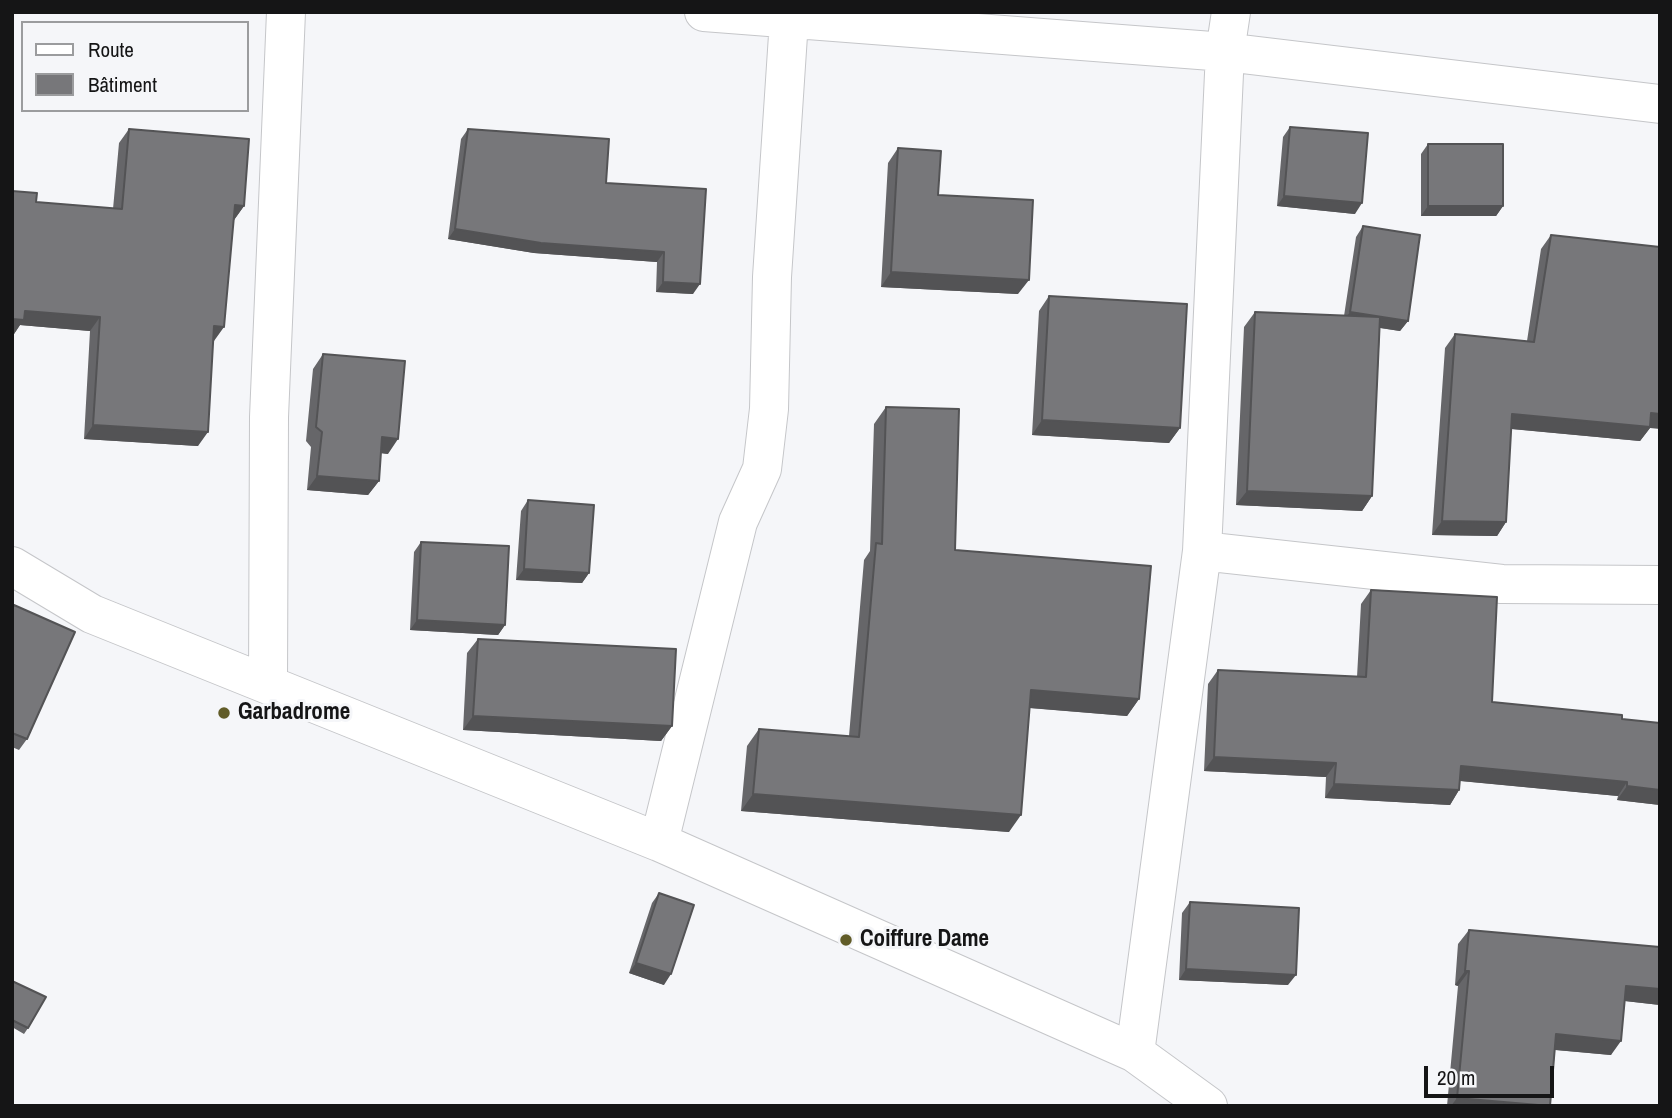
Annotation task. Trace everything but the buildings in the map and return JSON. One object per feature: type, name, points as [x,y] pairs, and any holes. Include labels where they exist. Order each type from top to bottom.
[{"type":"street","points":[[268,683],[269,417],[286,12]]},
{"type":"street","points":[[704,12],[1225,52],[1660,104]]},
{"type":"street","points":[[1135,1053],[1202,551],[1225,52],[1231,12]]},
{"type":"street","points":[[659,842],[738,522],[762,470],[769,409],[772,277],[789,20]]},
{"type":"street","points":[[1202,551],[1502,584],[1660,585]]},
{"type":"street","points":[[12,566],[92,614],[659,842],[1135,1053],[1208,1106]]},
{"type":"place","name":"Garbadrome","points":[[224,713]]},
{"type":"place","name":"Coiffure Dame","points":[[846,940]]}]
